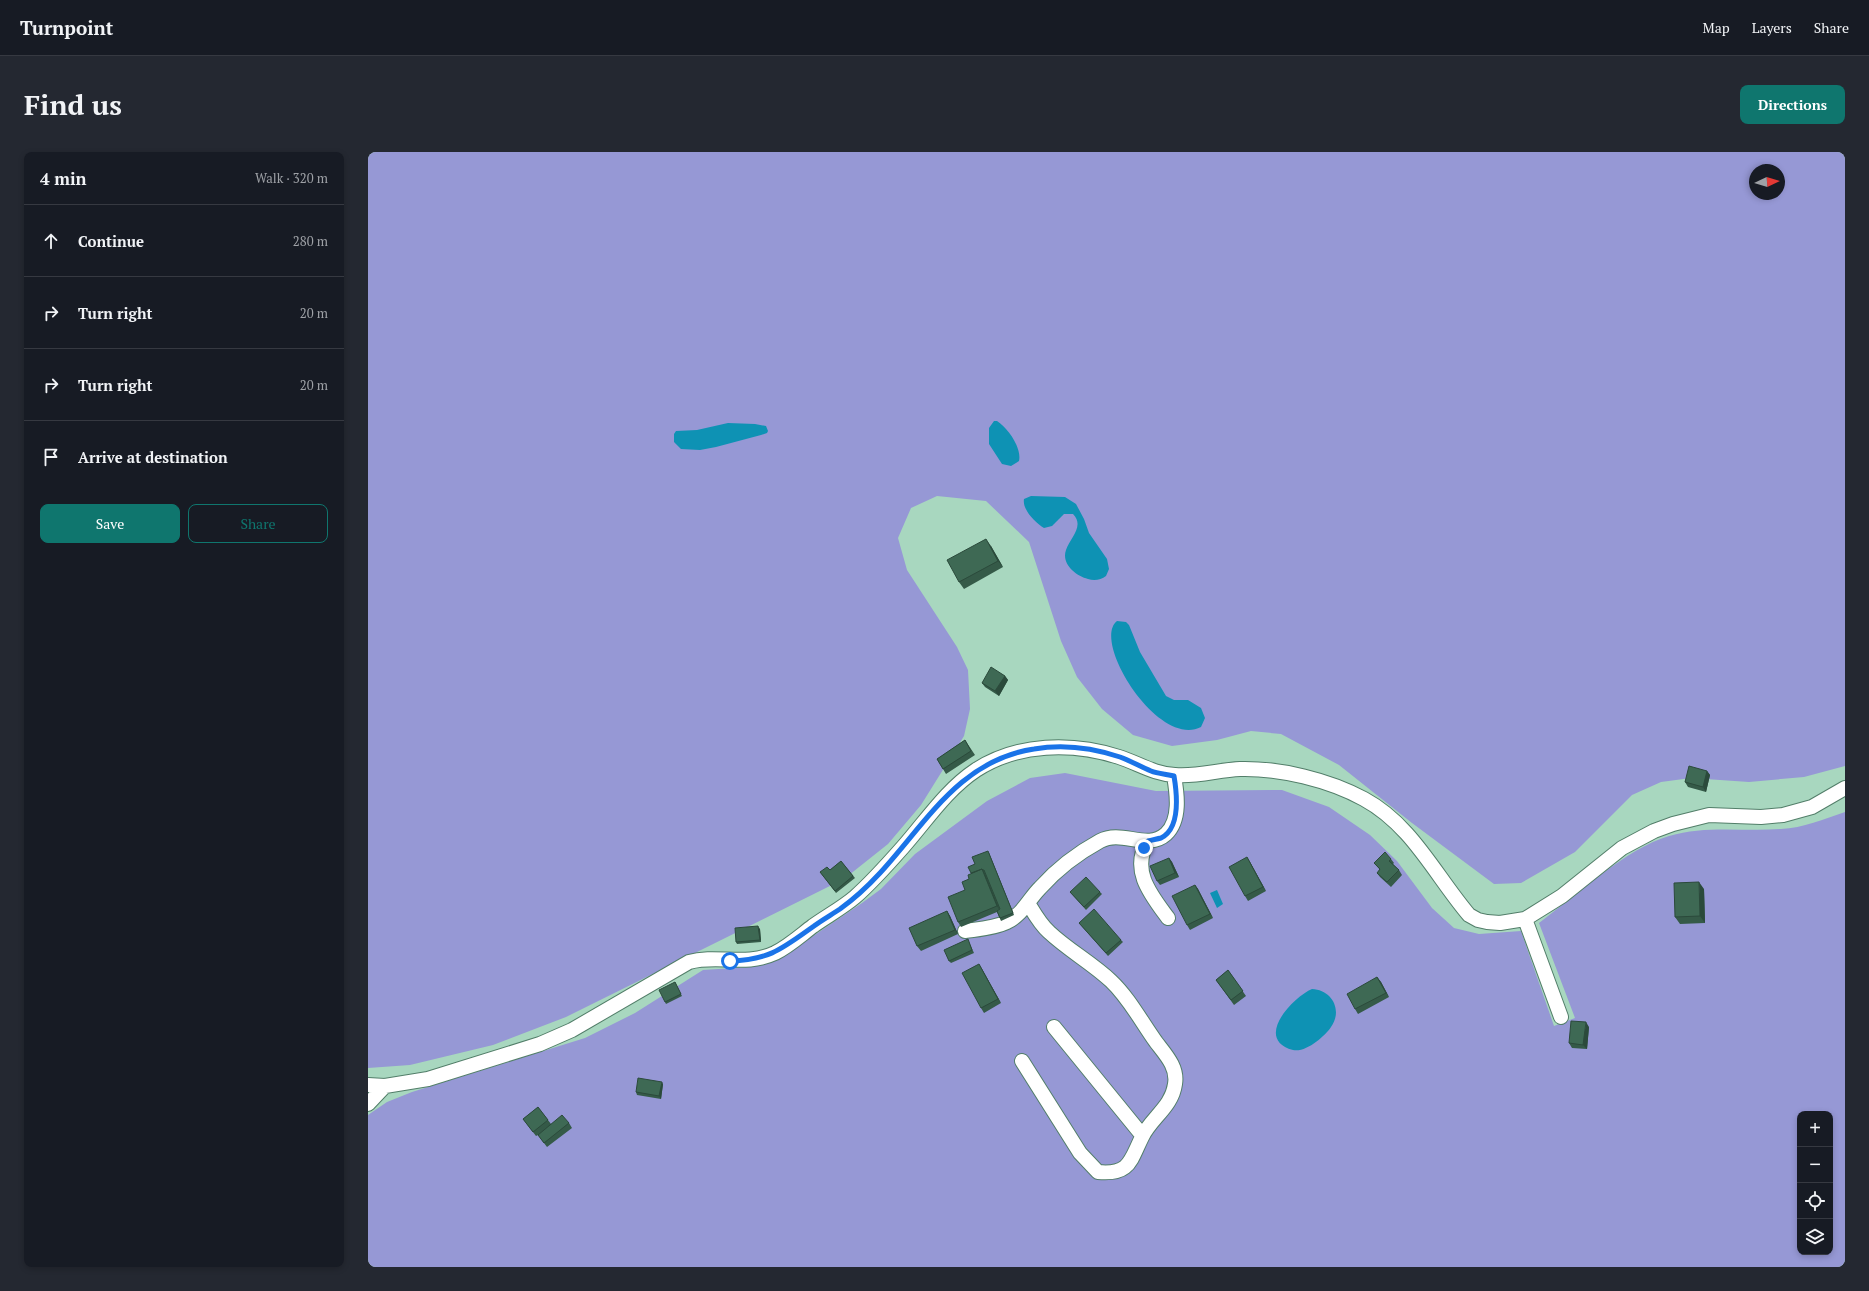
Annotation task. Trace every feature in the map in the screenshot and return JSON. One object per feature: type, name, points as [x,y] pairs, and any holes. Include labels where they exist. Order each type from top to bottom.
[{"type":"street","points":[[368,1085],[385,1086],[450,1073],[554,1038],[587,1022],[689,962],[709,959],[750,960],[777,952],[855,897],[904,846],[947,794],[976,770],[1007,755],[1034,748],[1065,747],[1096,750],[1122,758],[1152,772],[1174,776],[1239,769],[1272,770],[1339,788],[1366,800],[1394,820],[1421,849],[1469,915],[1478,920],[1500,923],[1525,919],[1562,896],[1622,848],[1654,831],[1679,822],[1710,815],[1761,817],[1783,815],[1812,807],[1845,788]]},
{"type":"street","points":[[965,931],[1006,923],[1018,916],[1045,882],[1064,865],[1101,840],[1121,836],[1148,841],[1160,838],[1168,833],[1174,821],[1177,808],[1174,776]]},
{"type":"street","points":[[1148,841],[1142,852],[1142,871],[1145,882],[1168,918]]},
{"type":"street","points":[[1022,1061],[1080,1153],[1098,1172],[1116,1172],[1124,1169],[1133,1158],[1142,1135],[1163,1110],[1173,1095],[1176,1084],[1173,1066],[1126,997],[1111,981],[1049,932],[1028,903]]},
{"type":"street","points":[[1525,919],[1562,1017]]},
{"type":"street","points":[[1054,1027],[1142,1135]]},
{"type":"street","points":[[368,1104],[385,1086]]},
{"type":"shaded area","points":[[368,152],[1845,152],[1845,766],[1804,777],[1749,782],[1691,778],[1661,782],[1632,795],[1575,852],[1521,883],[1494,884],[1412,823],[1339,765],[1281,734],[1251,731],[1217,740],[1172,746],[1133,735],[1102,709],[1077,677],[1061,641],[1029,542],[986,501],[937,496],[911,508],[898,538],[907,570],[957,647],[968,670],[970,709],[964,736],[921,805],[888,844],[844,879],[566,1017],[493,1045],[410,1065],[368,1068]]},
{"type":"shaded area","points":[[994,421],[997,421],[1006,428],[1016,444],[1019,461],[1011,466],[1002,464],[989,444],[989,428]]},
{"type":"shaded area","points":[[728,423],[766,426],[768,431],[767,433],[761,435],[700,450],[681,449],[674,442],[674,434],[676,431],[697,430]]},
{"type":"shaded area","points":[[1031,496],[1065,497],[1076,504],[1089,533],[1107,559],[1109,569],[1106,576],[1100,579],[1090,580],[1071,569],[1065,555],[1066,550],[1076,532],[1078,523],[1076,518],[1073,514],[1064,514],[1052,526],[1044,528],[1027,512],[1024,499]]},
{"type":"shaded area","points":[[1117,621],[1126,622],[1129,625],[1140,652],[1166,696],[1174,700],[1188,700],[1201,708],[1205,718],[1201,727],[1184,730],[1166,723],[1149,708],[1133,690],[1121,669],[1113,649],[1111,632]]},
{"type":"shaded area","points":[[1065,773],[1156,791],[1282,790],[1329,807],[1370,835],[1397,861],[1432,908],[1454,928],[1479,934],[1521,931],[1554,1026],[1575,1018],[1539,923],[1602,874],[1636,851],[1669,836],[1711,830],[1767,830],[1797,827],[1845,812],[1845,1267],[368,1267],[368,1115],[387,1102],[412,1092],[585,1038],[635,1013],[703,970],[750,967],[771,962],[785,955],[881,889],[915,854],[987,801],[1030,778]]},
{"type":"shaded area","points":[[1217,890],[1223,904],[1217,908],[1210,893]]},
{"type":"shaded area","points":[[1312,989],[1325,993],[1334,1002],[1336,1014],[1334,1021],[1328,1031],[1315,1043],[1304,1049],[1293,1050],[1282,1045],[1276,1037],[1276,1028],[1280,1018],[1295,1000]]},
{"type":"building","points":[[986,539],[998,561],[959,582],[947,560]]},
{"type":"building","points":[[991,667],[1005,676],[995,691],[982,683]]},
{"type":"building","points":[[965,740],[971,751],[943,769],[937,759]]},
{"type":"building","points":[[1689,766],[1707,771],[1703,787],[1685,782]]},
{"type":"building","points":[[988,851],[1013,913],[1000,918],[997,911],[1000,909],[984,870],[982,869],[971,873],[968,867],[975,864],[972,857]]},
{"type":"building","points":[[1385,852],[1391,859],[1389,861],[1399,870],[1387,882],[1377,873],[1380,869],[1374,863]]},
{"type":"building","points":[[1247,857],[1263,887],[1245,896],[1229,867]]},
{"type":"building","points":[[1169,858],[1175,873],[1157,881],[1150,866]]},
{"type":"building","points":[[841,861],[853,876],[835,891],[820,872],[827,867],[830,870]]},
{"type":"building","points":[[982,869],[997,906],[958,922],[948,897],[965,890],[962,882],[969,879],[968,875]]},
{"type":"building","points":[[1086,877],[1100,892],[1084,907],[1070,892]]},
{"type":"building","points":[[1699,882],[1700,916],[1675,917],[1674,883]]},
{"type":"building","points":[[1195,885],[1210,914],[1187,925],[1172,896]]},
{"type":"building","points":[[1094,909],[1121,940],[1106,953],[1079,923]]},
{"type":"building","points":[[947,911],[955,930],[917,946],[909,928]]},
{"type":"building","points":[[758,926],[760,940],[736,942],[735,928]]},
{"type":"building","points":[[968,939],[972,950],[949,961],[944,950]]},
{"type":"building","points":[[979,964],[998,999],[981,1008],[962,973]]},
{"type":"building","points":[[1228,970],[1243,991],[1231,1000],[1216,980]]},
{"type":"building","points":[[1377,977],[1386,993],[1355,1009],[1347,994]]},
{"type":"building","points":[[675,982],[681,994],[665,1002],[659,990]]},
{"type":"building","points":[[1571,1021],[1586,1022],[1583,1045],[1569,1043]]},
{"type":"building","points":[[638,1078],[662,1082],[659,1096],[636,1092]]},
{"type":"building","points":[[538,1107],[548,1120],[533,1132],[523,1119]]},
{"type":"building","points":[[562,1115],[569,1123],[544,1143],[538,1135]]},
{"type":"route","points":[[730,961],[750,960],[777,952],[817,923],[841,908],[855,897],[894,857],[926,817],[947,794],[976,770],[1007,755],[1034,748],[1065,747],[1096,750],[1122,758],[1152,772],[1174,776],[1177,789],[1177,808],[1174,821],[1168,833],[1160,838],[1148,841],[1144,848]]}]
